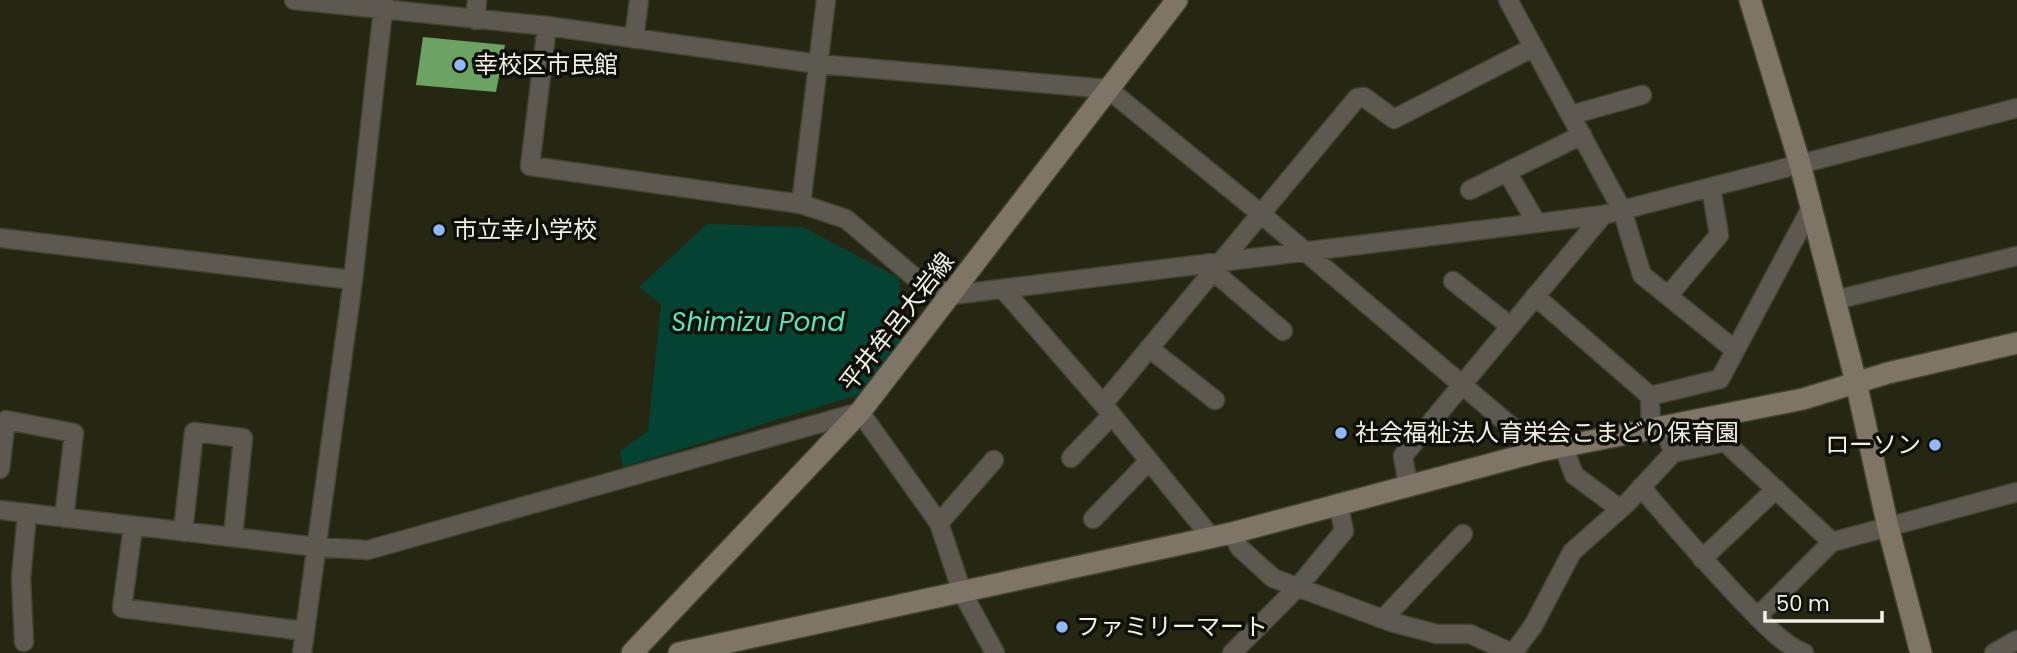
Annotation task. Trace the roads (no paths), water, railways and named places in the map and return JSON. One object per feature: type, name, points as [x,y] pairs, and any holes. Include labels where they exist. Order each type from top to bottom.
[{"type":"street","points":[[294,0],[383,5],[475,20],[547,26],[818,64],[1108,89],[1261,214],[1540,451]]},
{"type":"street","points":[[475,20],[477,0]]},
{"type":"street","points":[[634,38],[639,0]]},
{"type":"street","points":[[801,204],[826,0]]},
{"type":"street","name":"平井牟呂大岩線","points":[[632,653],[860,412],[1177,0]]},
{"type":"street","points":[[1508,0],[1622,210],[1642,275],[1735,350]]},
{"type":"street","points":[[1750,0],[1800,164],[1921,653]]},
{"type":"street","points":[[302,653],[353,280],[383,5]]},
{"type":"street","points":[[547,26],[530,166],[801,204],[846,219],[913,276],[952,295],[1217,267],[1305,252],[1603,215],[2017,108]]},
{"type":"street","points":[[1071,458],[1149,348],[1357,98],[1364,97],[1394,119],[1534,47]]},
{"type":"street","points":[[1571,115],[1642,95]]},
{"type":"street","points":[[1470,190],[1582,135]]},
{"type":"street","points":[[1507,172],[1536,222]]},
{"type":"street","points":[[1668,296],[1719,235],[1711,187]]},
{"type":"street","points":[[1650,396],[1720,379],[1811,208]]},
{"type":"street","points":[[1408,485],[1403,456],[1603,215]]},
{"type":"street","points":[[0,238],[353,280]]},
{"type":"street","points":[[1835,300],[2017,256]]},
{"type":"street","points":[[1217,267],[1283,331]]},
{"type":"street","points":[[1453,281],[1510,326]]},
{"type":"street","points":[[1003,289],[1149,461],[1221,535],[1273,578],[1382,619],[1437,634],[1470,634],[1512,653],[1533,626],[1572,552],[1620,509],[1673,453],[1726,442],[1832,542]]},
{"type":"street","points":[[1535,296],[1650,396],[1657,428],[1673,453]]},
{"type":"street","points":[[679,653],[1221,535],[1540,451],[1803,399],[1856,382],[2017,343]]},
{"type":"street","points":[[1149,348],[1215,400]]},
{"type":"street","points":[[0,510],[133,527],[368,550],[860,412],[939,523],[962,592],[995,653]]},
{"type":"street","points":[[0,469],[6,420],[74,433],[64,518]]},
{"type":"street","points":[[183,532],[194,432],[243,438],[233,537]]},
{"type":"street","points":[[1564,448],[1574,475],[1620,509]]},
{"type":"street","points":[[939,523],[994,460]]},
{"type":"street","points":[[1093,519],[1149,461]]},
{"type":"street","points":[[1641,487],[1702,559],[1757,617],[1793,649],[1804,653]]},
{"type":"street","points":[[1702,559],[1776,489]]},
{"type":"street","points":[[1757,617],[1832,542],[2017,492]]},
{"type":"street","points":[[1232,653],[1298,587],[1344,531],[1338,503]]},
{"type":"street","points":[[24,642],[21,578],[27,514]]},
{"type":"street","points":[[133,527],[122,608],[304,631]]},
{"type":"street","points":[[1382,619],[1463,534]]},
{"type":"street","points":[[1994,653],[2017,640]]},
{"type":"water","name":"Shimizu Pond","points":[[707,224],[803,227],[899,278],[902,339],[861,394],[623,467],[620,451],[648,431],[661,304],[639,287]]},
{"type":"place","name":"幸校区市民館","points":[[460,65]]},
{"type":"place","name":"市立幸小学校","points":[[439,230]]},
{"type":"place","name":"社会福祉法人育栄会こまどり保育園","points":[[1341,433]]},
{"type":"place","name":"ローソン","points":[[1935,445]]},
{"type":"place","name":"ファミリーマート","points":[[1062,627]]}]
